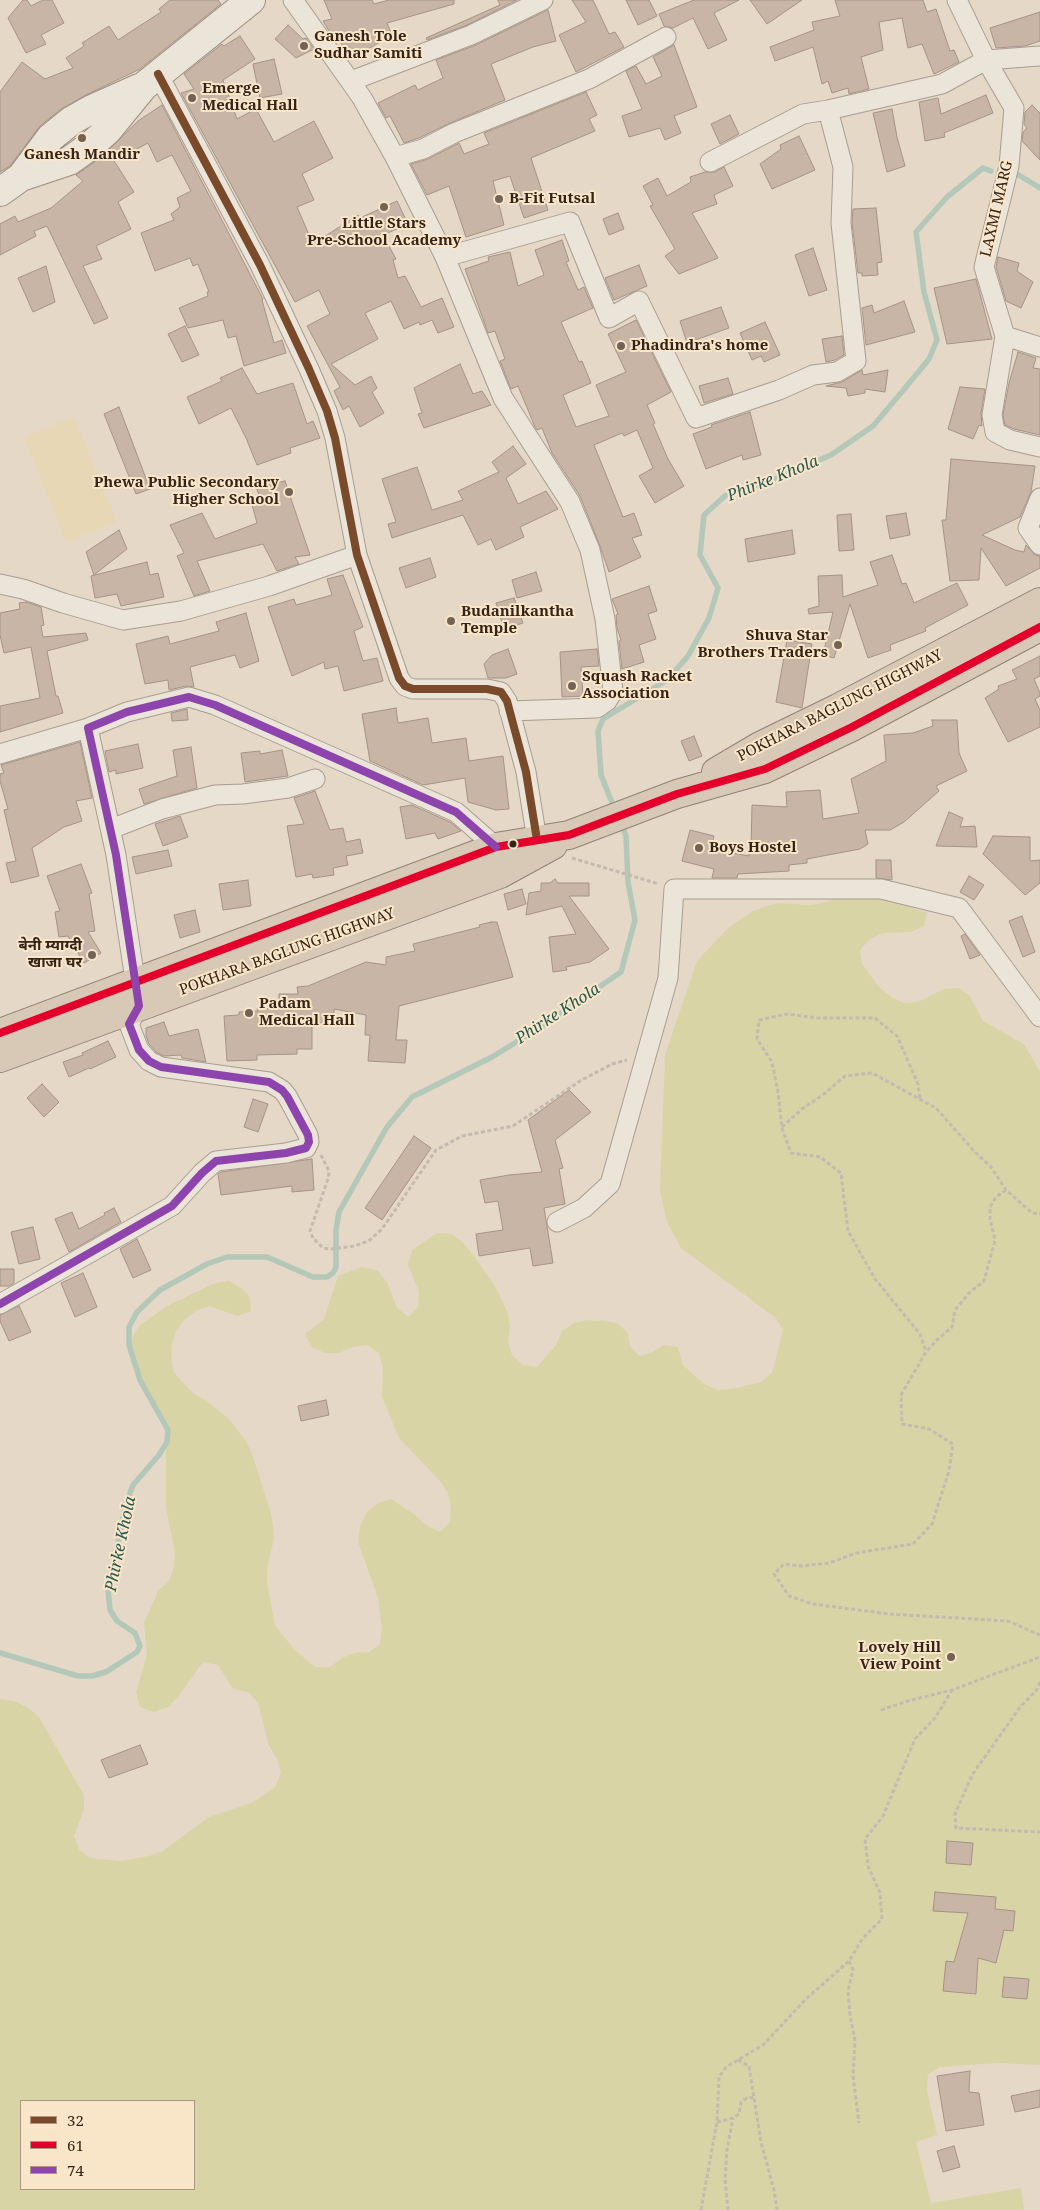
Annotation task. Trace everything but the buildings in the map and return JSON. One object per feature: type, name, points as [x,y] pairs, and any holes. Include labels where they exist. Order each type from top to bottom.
[{"type":"highway","name":"POKHARA BAGLUNG HIGHWAY","points":[[678,794],[760,746],[838,708],[1040,602]]},
{"type":"highway","name":"POKHARA BAGLUNG HIGHWAY","points":[[678,794],[765,768],[852,727],[1040,627]]},
{"type":"highway","points":[[570,835],[678,794]]},
{"type":"highway","name":"POKHARA BAGLUNG HIGHWAY","points":[[0,1058],[137,994],[496,847],[570,835]]},
{"type":"highway","name":"POKHARA BAGLUNG HIGHWAY","points":[[0,1033],[137,994],[500,874],[570,835]]},
{"type":"main road","points":[[11,185],[50,138],[71,121],[151,80],[251,0]]},
{"type":"street","points":[[293,0],[351,81],[395,157],[445,257],[503,398],[570,502],[590,550],[605,619],[614,691],[607,702],[597,708],[510,711]]},
{"type":"street","points":[[351,81],[471,35],[543,0]]},
{"type":"street","name":"LAXMI MARG","points":[[957,0],[986,60],[1014,108],[1009,166],[984,266],[1006,336],[992,415],[995,432],[1010,440],[1040,447]]},
{"type":"street","points":[[395,157],[423,149],[454,133],[589,79],[666,37]]},
{"type":"street","points":[[710,162],[803,114],[942,84],[986,60],[1040,56]]},
{"type":"street","points":[[151,80],[260,265],[324,403],[335,438],[357,555],[398,678],[405,686],[413,689],[487,689],[501,692],[510,711],[526,772],[537,840]]},
{"type":"street","points":[[445,257],[570,222],[609,318],[639,301],[696,418],[779,390],[812,375],[837,372],[856,361],[841,223],[843,167],[828,110]]},
{"type":"street","points":[[1006,336],[1040,347]]},
{"type":"street","points":[[1040,498],[1028,528],[1040,545]]},
{"type":"street","points":[[0,584],[23,589],[63,603],[124,620],[181,611],[268,586],[357,555]]},
{"type":"street","points":[[0,754],[88,728],[127,712],[189,697],[216,705],[456,812],[496,847]]},
{"type":"street","points":[[0,1304],[172,1206],[202,1173],[216,1161],[286,1153],[306,1148],[309,1142],[308,1135],[287,1096],[270,1082],[161,1067],[150,1061],[140,1050],[129,1024],[137,994],[111,829],[88,728]]},
{"type":"street","points":[[111,829],[162,809],[214,795],[243,794],[288,788],[314,779]]},
{"type":"street","points":[[557,1222],[584,1208],[610,1184],[668,978],[674,889],[881,889],[959,908],[1040,1018]]},
{"type":"path","points":[[591,862],[655,882]]},
{"type":"path","points":[[920,1098],[918,1084],[897,1036],[875,1018],[817,1018],[787,1014],[759,1020],[757,1039],[772,1062],[782,1128],[791,1153],[820,1157],[842,1173],[848,1231],[875,1279],[920,1334],[926,1352]]},
{"type":"path","points":[[309,1142],[320,1153],[329,1172],[310,1231],[323,1248],[348,1247],[370,1240],[382,1229],[436,1150],[462,1136],[512,1126],[580,1081],[612,1064],[647,1054]]},
{"type":"path","points":[[782,1128],[802,1109],[845,1076],[872,1073],[936,1108],[991,1167],[1006,1190],[1032,1213],[1040,1214]]},
{"type":"path","points":[[1006,1190],[996,1197],[990,1206],[990,1219],[995,1240],[984,1281],[970,1292],[955,1310],[952,1327],[926,1352],[901,1395],[902,1424],[928,1429],[953,1444],[949,1471],[932,1524],[913,1544],[856,1553],[829,1562],[800,1566],[784,1564],[774,1574],[789,1596],[813,1604],[889,1614],[1008,1622],[1040,1635]]},
{"type":"path","points":[[881,1710],[952,1690],[1040,1657]]},
{"type":"path","points":[[1040,1682],[1036,1691],[1021,1706],[972,1775],[955,1814],[956,1828],[1040,1832]]},
{"type":"path","points":[[701,2210],[717,2122],[719,2078],[726,2067],[763,2045],[806,1999],[849,1961],[863,1938],[882,1920],[880,1893],[868,1866],[865,1839],[883,1816],[915,1739],[935,1718],[952,1690]]},
{"type":"path","points":[[849,1961],[853,1970],[848,1991],[855,2040],[853,2076],[859,2123]]},
{"type":"path","points":[[738,2060],[749,2066],[761,2142],[774,2190],[777,2210]]},
{"type":"path","points":[[717,2122],[733,2118],[739,2114],[741,2102],[747,2098],[755,2097]]},
{"type":"path","points":[[728,2210],[725,2179],[727,2150],[733,2118]]},
{"type":"shaded area","points":[[74,417],[117,522],[66,542],[24,437]]},
{"type":"shaded area","points":[[864,892],[927,913],[924,926],[911,932],[883,933],[870,939],[860,950],[862,964],[880,988],[891,997],[904,1003],[918,1002],[944,989],[959,988],[970,996],[983,1021],[1024,1044],[1040,1072],[1040,2065],[997,2063],[940,2067],[928,2074],[927,2091],[937,2135],[916,2142],[931,2203],[1021,2188],[1024,2210],[0,2210],[0,1699],[17,1702],[30,1709],[40,1719],[84,1795],[84,1809],[74,1836],[79,1849],[90,1858],[120,1861],[149,1856],[163,1851],[209,1817],[251,1803],[264,1795],[275,1787],[281,1773],[277,1759],[269,1746],[258,1703],[248,1692],[233,1689],[218,1665],[203,1662],[178,1697],[168,1707],[154,1712],[140,1707],[136,1692],[147,1655],[144,1623],[158,1591],[169,1581],[174,1567],[175,1552],[166,1508],[166,1435],[162,1421],[133,1368],[130,1353],[132,1338],[139,1326],[165,1307],[215,1283],[229,1281],[241,1288],[250,1297],[251,1311],[238,1316],[209,1306],[196,1311],[184,1320],[176,1331],[172,1344],[171,1358],[174,1373],[194,1394],[207,1401],[229,1419],[246,1441],[252,1454],[273,1524],[274,1539],[267,1568],[267,1582],[275,1626],[294,1649],[315,1667],[330,1667],[342,1658],[355,1653],[369,1652],[380,1644],[382,1628],[378,1598],[358,1542],[360,1527],[366,1513],[378,1503],[391,1499],[426,1525],[440,1532],[450,1522],[451,1507],[448,1493],[440,1481],[399,1438],[382,1397],[383,1367],[379,1353],[367,1345],[352,1347],[339,1353],[325,1353],[312,1347],[305,1334],[324,1319],[338,1276],[362,1267],[378,1271],[387,1282],[397,1308],[409,1317],[418,1307],[419,1292],[408,1265],[412,1250],[437,1233],[451,1234],[471,1252],[495,1286],[508,1313],[510,1327],[508,1342],[512,1355],[523,1365],[537,1367],[556,1345],[562,1331],[574,1323],[588,1320],[602,1321],[617,1323],[628,1333],[630,1346],[639,1356],[653,1352],[664,1345],[678,1347],[683,1365],[704,1384],[718,1390],[733,1389],[761,1382],[772,1373],[783,1330],[776,1318],[681,1248],[667,1222],[660,1190],[665,1055],[697,961],[729,927],[753,911],[766,906],[780,903],[810,905],[823,903],[837,897]]},
{"type":"waterway","name":"Phirke Khola","points":[[615,810],[601,775],[598,731],[603,719],[667,680],[688,656],[709,618],[718,588],[700,555],[704,515],[726,495],[777,478],[831,455],[873,426],[901,393],[929,359],[937,340],[924,292],[916,232],[947,197],[983,168],[991,171]]},
{"type":"waterway","name":"Phirke Khola","points":[[1017,174],[1040,188]]},
{"type":"waterway","name":"Phirke Khola","points":[[0,1653],[78,1676],[92,1676],[106,1672],[137,1652],[140,1646],[135,1633],[117,1621],[110,1610],[108,1590],[126,1503],[133,1485],[159,1455],[167,1442],[168,1430],[140,1380],[129,1345],[129,1327],[137,1312],[160,1290],[207,1264],[227,1257],[267,1257],[313,1277],[327,1277],[333,1273],[336,1267],[336,1230],[339,1212],[387,1127],[412,1097],[492,1057],[541,1027],[621,972],[635,920],[628,882],[626,836],[621,823]]},
{"type":"transit line","name":"32","points":[[158,74],[260,265],[327,411],[335,438],[357,555],[399,678],[405,686],[413,689],[487,689],[501,692],[507,701],[526,772],[537,840]]},
{"type":"transit line","name":"61","points":[[0,1033],[496,847],[569,835],[677,794],[765,769],[852,727],[1040,627]]},
{"type":"transit line","name":"74","points":[[0,1304],[172,1206],[202,1173],[216,1161],[286,1153],[306,1148],[309,1142],[308,1135],[287,1096],[282,1090],[269,1082],[161,1067],[149,1061],[139,1050],[129,1024],[139,1006],[116,855],[88,728],[127,712],[189,697],[215,705],[456,812],[496,847]]},
{"type":"place","name":"Ganesh Tole Sudhar Samiti","points":[[304,46]]},
{"type":"place","name":"Emerge Medical Hall","points":[[192,98]]},
{"type":"place","name":"Ganesh Mandir","points":[[82,138]]},
{"type":"place","name":"B-Fit Futsal","points":[[499,199]]},
{"type":"place","name":"Little Stars Pre-School Academy","points":[[384,207]]},
{"type":"place","name":"Phadindra's home","points":[[621,346]]},
{"type":"place","name":"Phewa Public Secondary Higher School","points":[[289,492]]},
{"type":"place","name":"Budanilkantha Temple","points":[[451,621]]},
{"type":"place","name":"Shuva Star Brothers Traders","points":[[838,645]]},
{"type":"place","name":"Squash Racket Association","points":[[572,686]]},
{"type":"place","name":"Boys Hostel","points":[[699,848]]},
{"type":"place","name":"बेनी म्याग्दी खाजा घर","points":[[92,955]]},
{"type":"place","name":"Padam Medical Hall","points":[[249,1013]]},
{"type":"place","name":"Lovely Hill View Point","points":[[951,1657]]}]
